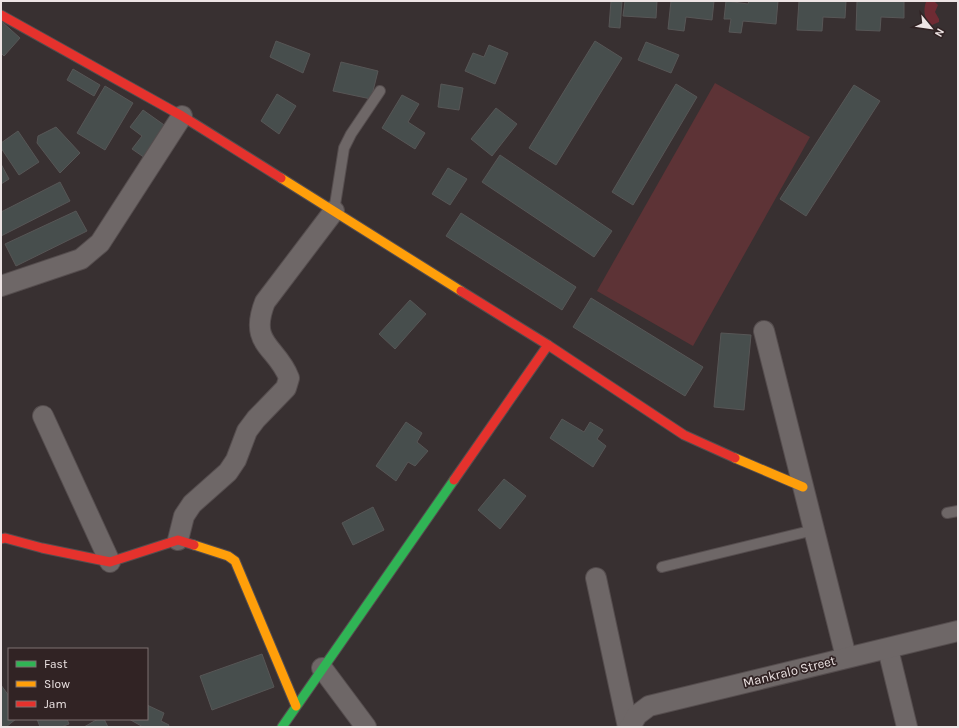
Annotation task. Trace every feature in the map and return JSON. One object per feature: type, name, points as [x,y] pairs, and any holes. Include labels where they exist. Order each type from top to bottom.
[{"type":"street","points":[[1,15],[182,116],[548,345],[684,435],[712,449],[803,487]]},
{"type":"street","points":[[1,286],[81,259],[100,243],[182,116]]},
{"type":"street","points":[[178,540],[184,516],[192,504],[228,472],[236,460],[247,432],[256,420],[286,388],[289,378],[286,369],[265,344],[260,327],[260,314],[265,302],[334,211]]},
{"type":"street","points":[[764,331],[846,657]]},
{"type":"street","points":[[282,727],[548,345]]},
{"type":"street","points":[[43,416],[110,562]]},
{"type":"street","points":[[2,536],[42,548],[110,562],[178,540],[228,556],[234,561],[296,706]]},
{"type":"street","points":[[596,578],[629,727]]},
{"type":"street","name":"Mankralo Street","points":[[629,727],[637,715],[649,706],[958,631]]},
{"type":"street","points":[[888,649],[907,727]]},
{"type":"street","points":[[322,668],[366,727]]},
{"type":"lane","points":[[334,211],[344,148],[351,134],[380,91]]},
{"type":"lane","points":[[947,513],[958,511]]},
{"type":"lane","points":[[662,567],[814,530]]},
{"type":"shaded area","points":[[927,1],[934,1],[938,5],[935,12],[939,22],[932,25],[929,23],[925,15]]},
{"type":"shaded area","points":[[715,83],[810,137],[693,346],[597,291]]},
{"type":"building","points":[[611,1],[622,1],[620,28],[609,27]]},
{"type":"building","points":[[625,1],[657,1],[656,18],[623,16]]},
{"type":"building","points":[[671,1],[714,1],[712,20],[686,17],[684,31],[668,29]]},
{"type":"building","points":[[726,1],[748,4],[749,1],[778,1],[776,24],[743,21],[741,33],[729,32],[731,19],[724,19]]},
{"type":"building","points":[[799,1],[846,1],[845,18],[823,17],[822,31],[797,30]]},
{"type":"building","points":[[857,1],[904,1],[904,18],[881,17],[880,31],[856,30]]},
{"type":"building","points":[[1,21],[20,38],[4,56],[1,53]]},
{"type":"building","points":[[276,41],[310,54],[303,73],[270,57]]},
{"type":"building","points":[[595,41],[622,58],[556,165],[529,148]]},
{"type":"building","points":[[646,42],[679,55],[671,73],[638,60]]},
{"type":"building","points":[[489,45],[508,53],[495,84],[465,71],[473,53],[484,57]]},
{"type":"building","points":[[341,62],[378,71],[371,99],[333,91]]},
{"type":"building","points":[[73,69],[100,85],[94,96],[67,80]]},
{"type":"building","points":[[441,84],[463,88],[459,110],[438,107]]},
{"type":"building","points":[[676,84],[697,97],[633,205],[612,192]]},
{"type":"building","points":[[854,85],[880,101],[806,216],[780,199]]},
{"type":"building","points":[[105,86],[133,103],[105,150],[77,133]]},
{"type":"building","points":[[277,94],[296,106],[279,134],[261,121]]},
{"type":"building","points":[[402,95],[419,104],[408,122],[425,133],[415,149],[382,128]]},
{"type":"building","points":[[496,108],[517,124],[492,156],[471,139]]},
{"type":"building","points":[[143,110],[167,127],[145,158],[132,149],[142,136],[130,127]]},
{"type":"building","points":[[56,127],[80,153],[60,173],[37,143],[38,136]]},
{"type":"building","points":[[18,131],[39,162],[19,175],[1,148],[1,143]]},
{"type":"building","points":[[500,155],[612,231],[594,257],[482,182]]},
{"type":"building","points":[[1,164],[9,179],[1,184]]},
{"type":"building","points":[[448,168],[467,179],[450,205],[432,194]]},
{"type":"building","points":[[60,182],[70,201],[1,236],[1,212]]},
{"type":"building","points":[[76,211],[87,231],[16,266],[5,244]]},
{"type":"building","points":[[461,213],[576,287],[562,310],[446,236]]},
{"type":"building","points":[[591,298],[703,367],[685,396],[573,327]]},
{"type":"building","points":[[410,300],[426,314],[395,349],[379,334]]},
{"type":"building","points":[[721,333],[751,335],[744,410],[714,407]]},
{"type":"building","points":[[562,419],[584,432],[590,422],[603,430],[597,439],[606,446],[593,467],[550,438]]},
{"type":"building","points":[[406,422],[422,433],[417,442],[428,451],[415,466],[408,462],[396,481],[376,466]]},
{"type":"building","points":[[504,479],[526,496],[500,529],[478,510]]},
{"type":"building","points":[[373,507],[384,530],[353,545],[342,523]]},
{"type":"building","points":[[262,654],[274,687],[212,710],[200,676]]},
{"type":"building","points":[[1,685],[8,695],[8,720],[15,720],[6,727],[1,727]]},
{"type":"building","points":[[148,705],[164,713],[161,721],[169,725],[168,727],[143,727],[131,720],[148,720]]},
{"type":"building","points":[[37,720],[67,720],[69,724],[61,727],[40,727]]},
{"type":"building","points":[[96,720],[104,720],[108,727],[84,727]]},
{"type":"traffic: fast","points":[[282,727],[454,480]]},
{"type":"traffic: slow","points":[[281,178],[461,291]]},
{"type":"traffic: slow","points":[[735,458],[803,487]]},
{"type":"traffic: slow","points":[[194,545],[228,556],[235,561],[296,706]]},
{"type":"traffic: jam","points":[[1,15],[182,116],[281,178]]},
{"type":"traffic: jam","points":[[461,291],[548,345],[684,435],[735,458]]},
{"type":"traffic: jam","points":[[454,480],[548,345]]},
{"type":"traffic: jam","points":[[1,539],[5,538],[42,548],[110,562],[178,540],[194,545]]}]
